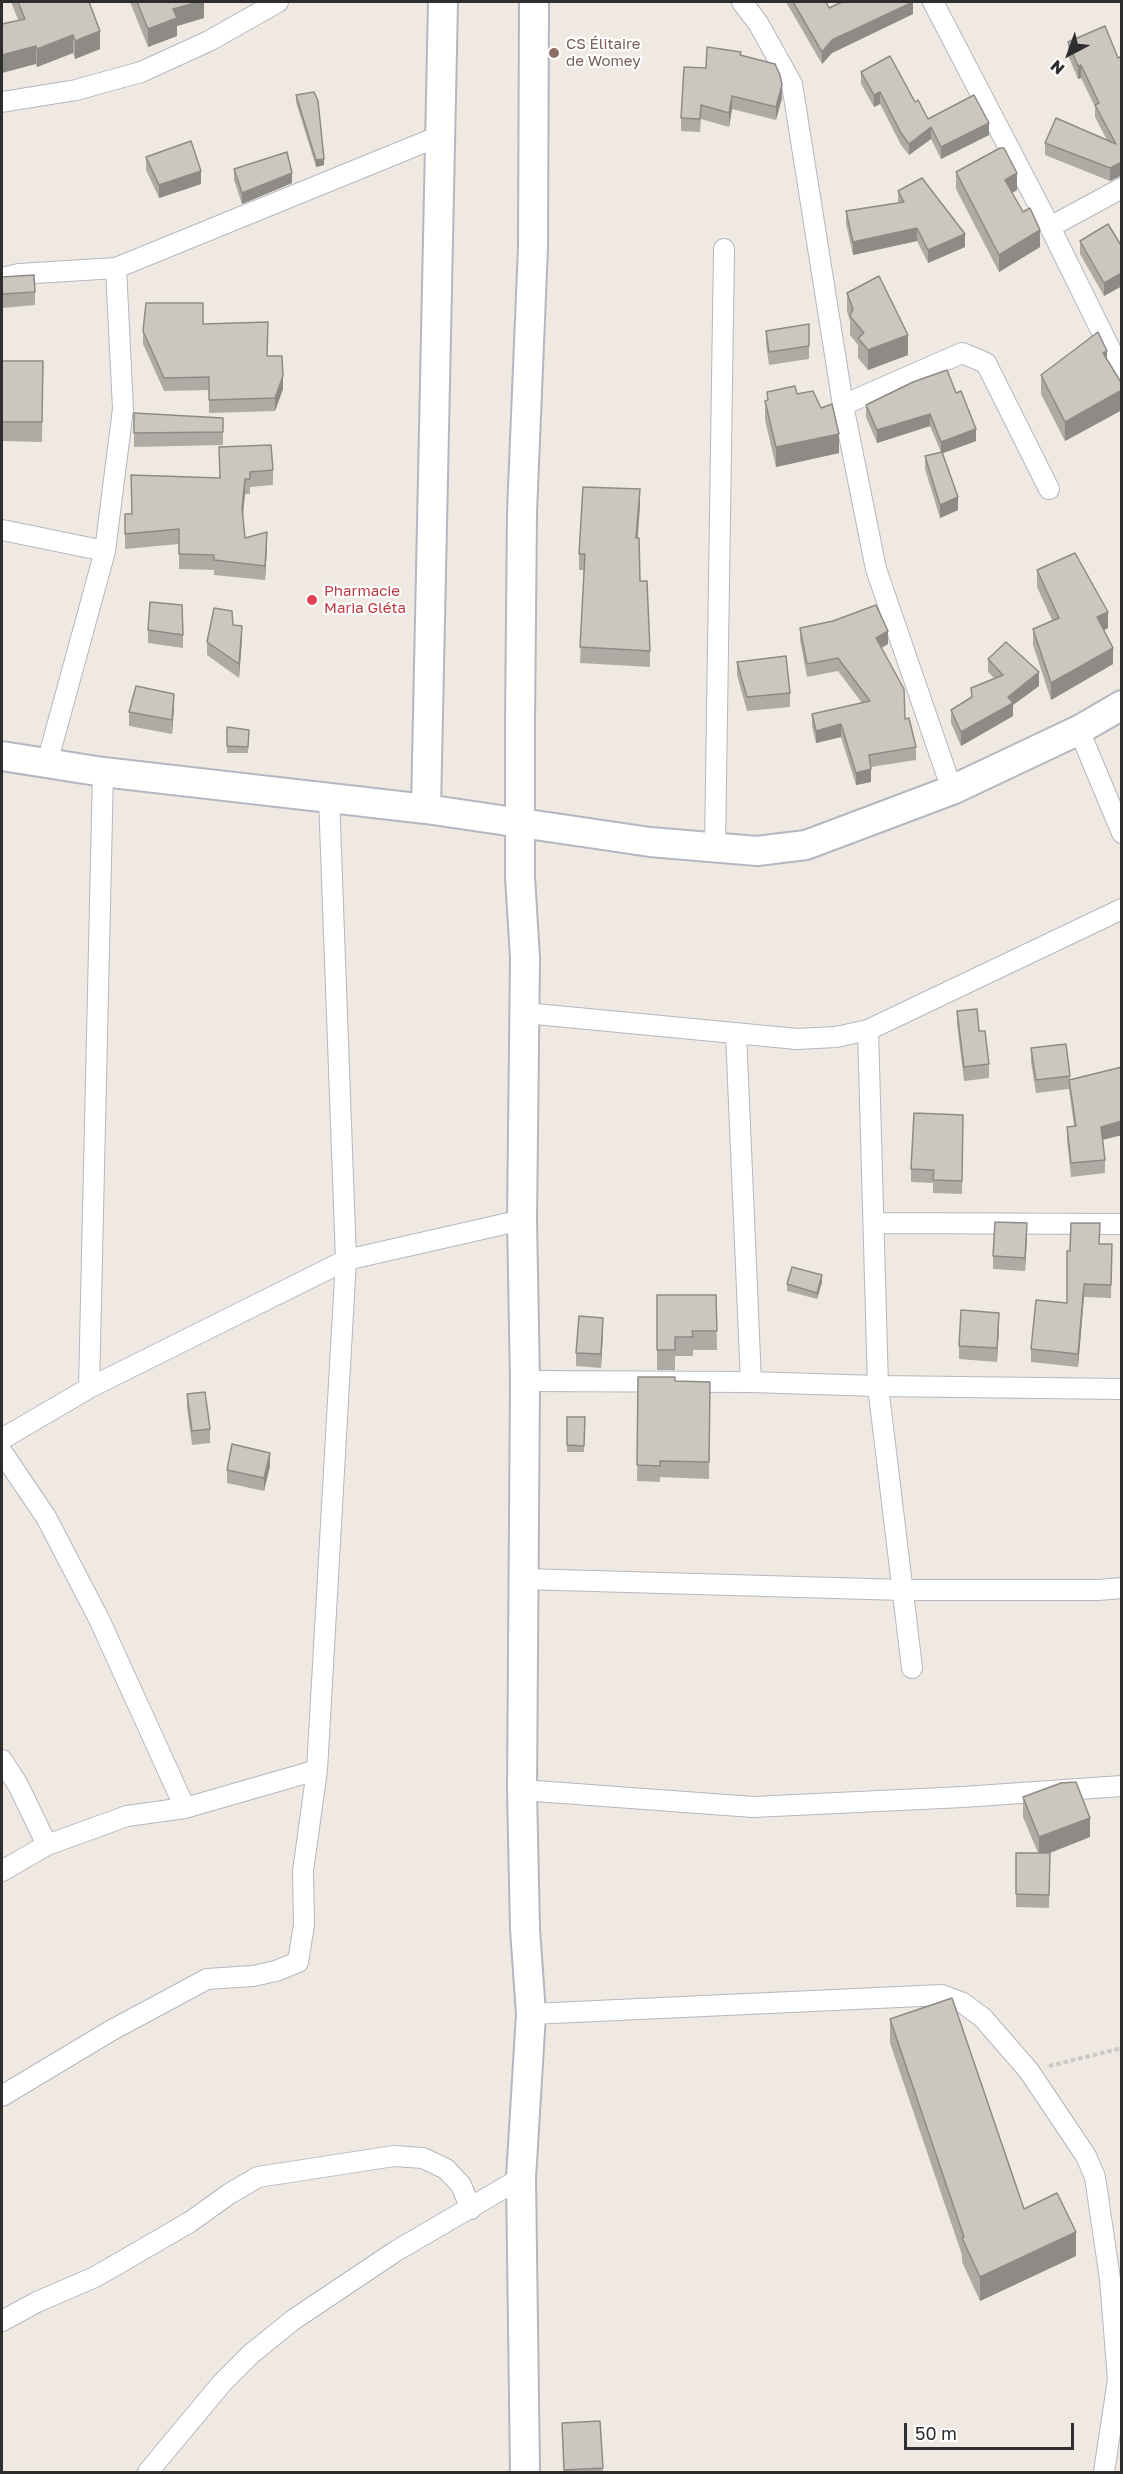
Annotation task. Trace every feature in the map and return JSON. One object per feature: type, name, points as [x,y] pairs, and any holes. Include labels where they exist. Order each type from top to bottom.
[{"type":"street","points":[[2,102],[76,90],[141,72],[209,41],[278,2]]},
{"type":"street","points":[[426,809],[442,135],[443,2]]},
{"type":"street","points":[[525,2472],[521,2178],[531,2014],[525,1929],[522,1790],[525,1381],[522,1220],[525,958],[520,910],[520,822],[522,512],[532,247],[534,2]]},
{"type":"street","points":[[742,2],[758,23],[792,84],[843,405],[876,569],[952,790]]},
{"type":"street","points":[[933,2],[1050,227],[1122,373]]},
{"type":"street","points":[[2,278],[19,274],[116,268],[442,135]]},
{"type":"street","points":[[1050,227],[1122,188]]},
{"type":"street","points":[[715,847],[724,249]]},
{"type":"street","points":[[47,763],[105,551],[123,409],[116,268]]},
{"type":"street","points":[[843,405],[962,353],[986,363],[997,380],[1049,489]]},
{"type":"street","points":[[2,530],[105,551]]},
{"type":"street","points":[[2,756],[103,772],[329,796],[650,842],[757,851],[806,845],[952,790],[1079,730],[1122,705]]},
{"type":"street","points":[[1079,730],[1122,834]]},
{"type":"street","points":[[89,1388],[103,772]]},
{"type":"street","points":[[2,2096],[112,2030],[207,1978],[253,1976],[276,1971],[298,1962],[304,1925],[303,1871],[316,1770],[346,1260],[329,796]]},
{"type":"street","points":[[525,1013],[797,1039],[836,1037],[868,1030],[1122,909]]},
{"type":"street","points":[[868,1030],[878,1386],[912,1668]]},
{"type":"street","points":[[736,1033],[751,1382]]},
{"type":"street","points":[[2,1439],[89,1388],[346,1260],[522,1220]]},
{"type":"street","points":[[874,1223],[1122,1224]]},
{"type":"street","points":[[525,1381],[751,1382],[1122,1389]]},
{"type":"street","points":[[2,1452],[46,1517],[99,1618],[185,1808]]},
{"type":"street","points":[[524,1579],[903,1590],[1122,1588]]},
{"type":"street","points":[[2,1760],[18,1785],[47,1845]]},
{"type":"street","points":[[2,1871],[47,1845],[128,1816],[185,1808],[316,1770]]},
{"type":"street","points":[[522,1790],[753,1807],[963,1797],[1122,1786]]},
{"type":"street","points":[[531,2014],[942,1995],[963,2003],[983,2018],[1029,2071],[1086,2156],[1095,2177],[1110,2278],[1120,2380],[1104,2472]]},
{"type":"street","points":[[2,2321],[37,2302],[95,2277],[190,2222],[229,2194],[258,2177],[394,2156],[423,2158],[446,2169],[461,2185],[471,2209]]},
{"type":"street","points":[[148,2472],[222,2384],[251,2355],[293,2319],[396,2251],[521,2178]]},
{"type":"path","points":[[1029,2071],[1122,2048]]},
{"type":"building","points":[[18,2],[89,2],[100,31],[75,41],[73,35],[37,49],[36,46],[2,55],[2,24],[25,19]]},
{"type":"building","points":[[137,2],[198,2],[173,9],[177,18],[148,29]]},
{"type":"building","points":[[793,2],[826,2],[829,8],[842,2],[913,2],[832,40],[822,52]]},
{"type":"building","points":[[1105,26],[1118,58],[1122,56],[1122,162],[1110,168],[1045,143],[1056,118],[1116,144],[1095,105],[1099,103],[1081,65],[1078,66],[1068,42]]},
{"type":"building","points":[[707,47],[741,52],[740,55],[775,64],[782,85],[776,107],[732,96],[729,113],[701,105],[700,119],[681,118],[684,67],[706,68]]},
{"type":"building","points":[[890,56],[915,102],[918,100],[928,119],[974,95],[989,123],[941,147],[931,127],[909,144],[880,92],[874,95],[861,72]]},
{"type":"building","points":[[314,92],[318,101],[324,159],[316,160],[296,95]]},
{"type":"building","points":[[191,141],[201,171],[159,185],[146,157]]},
{"type":"building","points":[[1004,148],[1017,173],[1005,180],[1023,212],[1030,208],[1040,230],[999,255],[956,172]]},
{"type":"building","points":[[287,152],[292,173],[242,193],[234,169]]},
{"type":"building","points":[[922,178],[965,234],[928,250],[917,228],[853,242],[846,211],[904,202],[898,191]]},
{"type":"building","points":[[1108,224],[1122,247],[1122,273],[1104,283],[1080,241]]},
{"type":"building","points":[[34,275],[35,292],[2,294],[2,277]]},
{"type":"building","points":[[879,276],[908,335],[868,350],[858,338],[864,333],[850,316],[853,309],[847,293]]},
{"type":"building","points":[[146,303],[203,303],[203,324],[268,322],[267,356],[282,356],[283,376],[275,398],[209,400],[209,377],[164,378],[143,331]]},
{"type":"building","points":[[809,324],[809,346],[769,352],[766,331]]},
{"type":"building","points":[[1098,332],[1107,351],[1103,353],[1122,384],[1122,390],[1065,422],[1041,375]]},
{"type":"building","points":[[2,361],[43,361],[42,422],[2,422]]},
{"type":"building","points":[[947,370],[956,393],[961,391],[976,429],[941,442],[930,414],[877,430],[866,405],[913,382]]},
{"type":"building","points":[[795,386],[797,394],[813,391],[821,408],[832,404],[839,434],[776,447],[765,401],[768,400],[767,392]]},
{"type":"building","points":[[134,413],[223,418],[223,432],[134,433]]},
{"type":"building","points":[[271,445],[273,470],[250,472],[250,479],[245,479],[242,508],[245,538],[267,532],[265,566],[214,560],[214,555],[179,554],[179,529],[125,534],[125,514],[132,514],[131,475],[220,478],[219,447]]},
{"type":"building","points":[[942,452],[958,497],[940,505],[925,456]]},
{"type":"building","points":[[583,487],[640,489],[636,538],[639,538],[640,581],[647,581],[650,651],[580,647],[585,554],[579,554]]},
{"type":"building","points":[[1075,553],[1108,612],[1097,617],[1113,648],[1051,683],[1033,629],[1059,618],[1037,570]]},
{"type":"building","points":[[150,602],[182,605],[183,635],[148,630]]},
{"type":"building","points":[[876,605],[888,631],[876,638],[904,689],[905,719],[909,718],[916,747],[869,755],[871,769],[856,773],[841,724],[816,731],[812,714],[870,701],[838,658],[807,664],[800,628],[833,621]]},
{"type":"building","points":[[214,608],[232,611],[233,625],[242,626],[239,664],[207,642]]},
{"type":"building","points":[[1006,642],[1039,672],[1008,697],[1013,703],[961,732],[951,710],[972,697],[971,688],[1003,675],[988,659]]},
{"type":"building","points":[[786,656],[790,693],[747,697],[737,662]]},
{"type":"building","points":[[136,686],[174,694],[172,720],[129,712]]},
{"type":"building","points":[[227,727],[249,730],[248,747],[227,746]]},
{"type":"building","points":[[977,1009],[979,1031],[985,1031],[989,1064],[964,1067],[957,1011]]},
{"type":"building","points":[[1066,1044],[1070,1076],[1036,1080],[1031,1048]]},
{"type":"building","points":[[1122,1067],[1122,1121],[1101,1127],[1105,1160],[1071,1163],[1067,1127],[1076,1126],[1069,1080]]},
{"type":"building","points":[[914,1113],[963,1115],[962,1181],[933,1180],[934,1170],[911,1169]]},
{"type":"building","points":[[995,1222],[1027,1223],[1025,1258],[993,1256]]},
{"type":"building","points":[[1071,1223],[1100,1223],[1099,1244],[1112,1244],[1111,1285],[1084,1284],[1078,1354],[1031,1349],[1036,1300],[1067,1303],[1067,1251],[1070,1251]]},
{"type":"building","points":[[792,1267],[822,1275],[817,1293],[787,1284]]},
{"type":"building","points":[[657,1295],[716,1295],[717,1331],[692,1331],[693,1337],[675,1337],[675,1350],[657,1350]]},
{"type":"building","points":[[961,1310],[999,1313],[997,1348],[959,1346]]},
{"type":"building","points":[[579,1316],[603,1318],[601,1354],[576,1353]]},
{"type":"building","points":[[638,1377],[675,1377],[675,1381],[710,1382],[709,1462],[660,1461],[660,1466],[637,1465]]},
{"type":"building","points":[[205,1392],[210,1429],[192,1431],[187,1394]]},
{"type":"building","points":[[567,1417],[585,1417],[584,1446],[567,1445]]},
{"type":"building","points":[[232,1444],[270,1453],[264,1478],[227,1470]]},
{"type":"building","points":[[1076,1782],[1090,1818],[1039,1837],[1023,1797],[1061,1783]]},
{"type":"building","points":[[1016,1853],[1050,1853],[1049,1895],[1016,1894]]},
{"type":"building","points":[[952,1998],[1024,2209],[1057,2193],[1076,2232],[980,2277],[962,2238],[964,2237],[890,2019]]},
{"type":"building","points":[[600,2421],[603,2468],[564,2470],[562,2423]]},
{"type":"place","name":"CS Élitaire de Womey","points":[[554,53]]},
{"type":"place","name":"Pharmacie Maria Gléta","points":[[312,600]]}]
